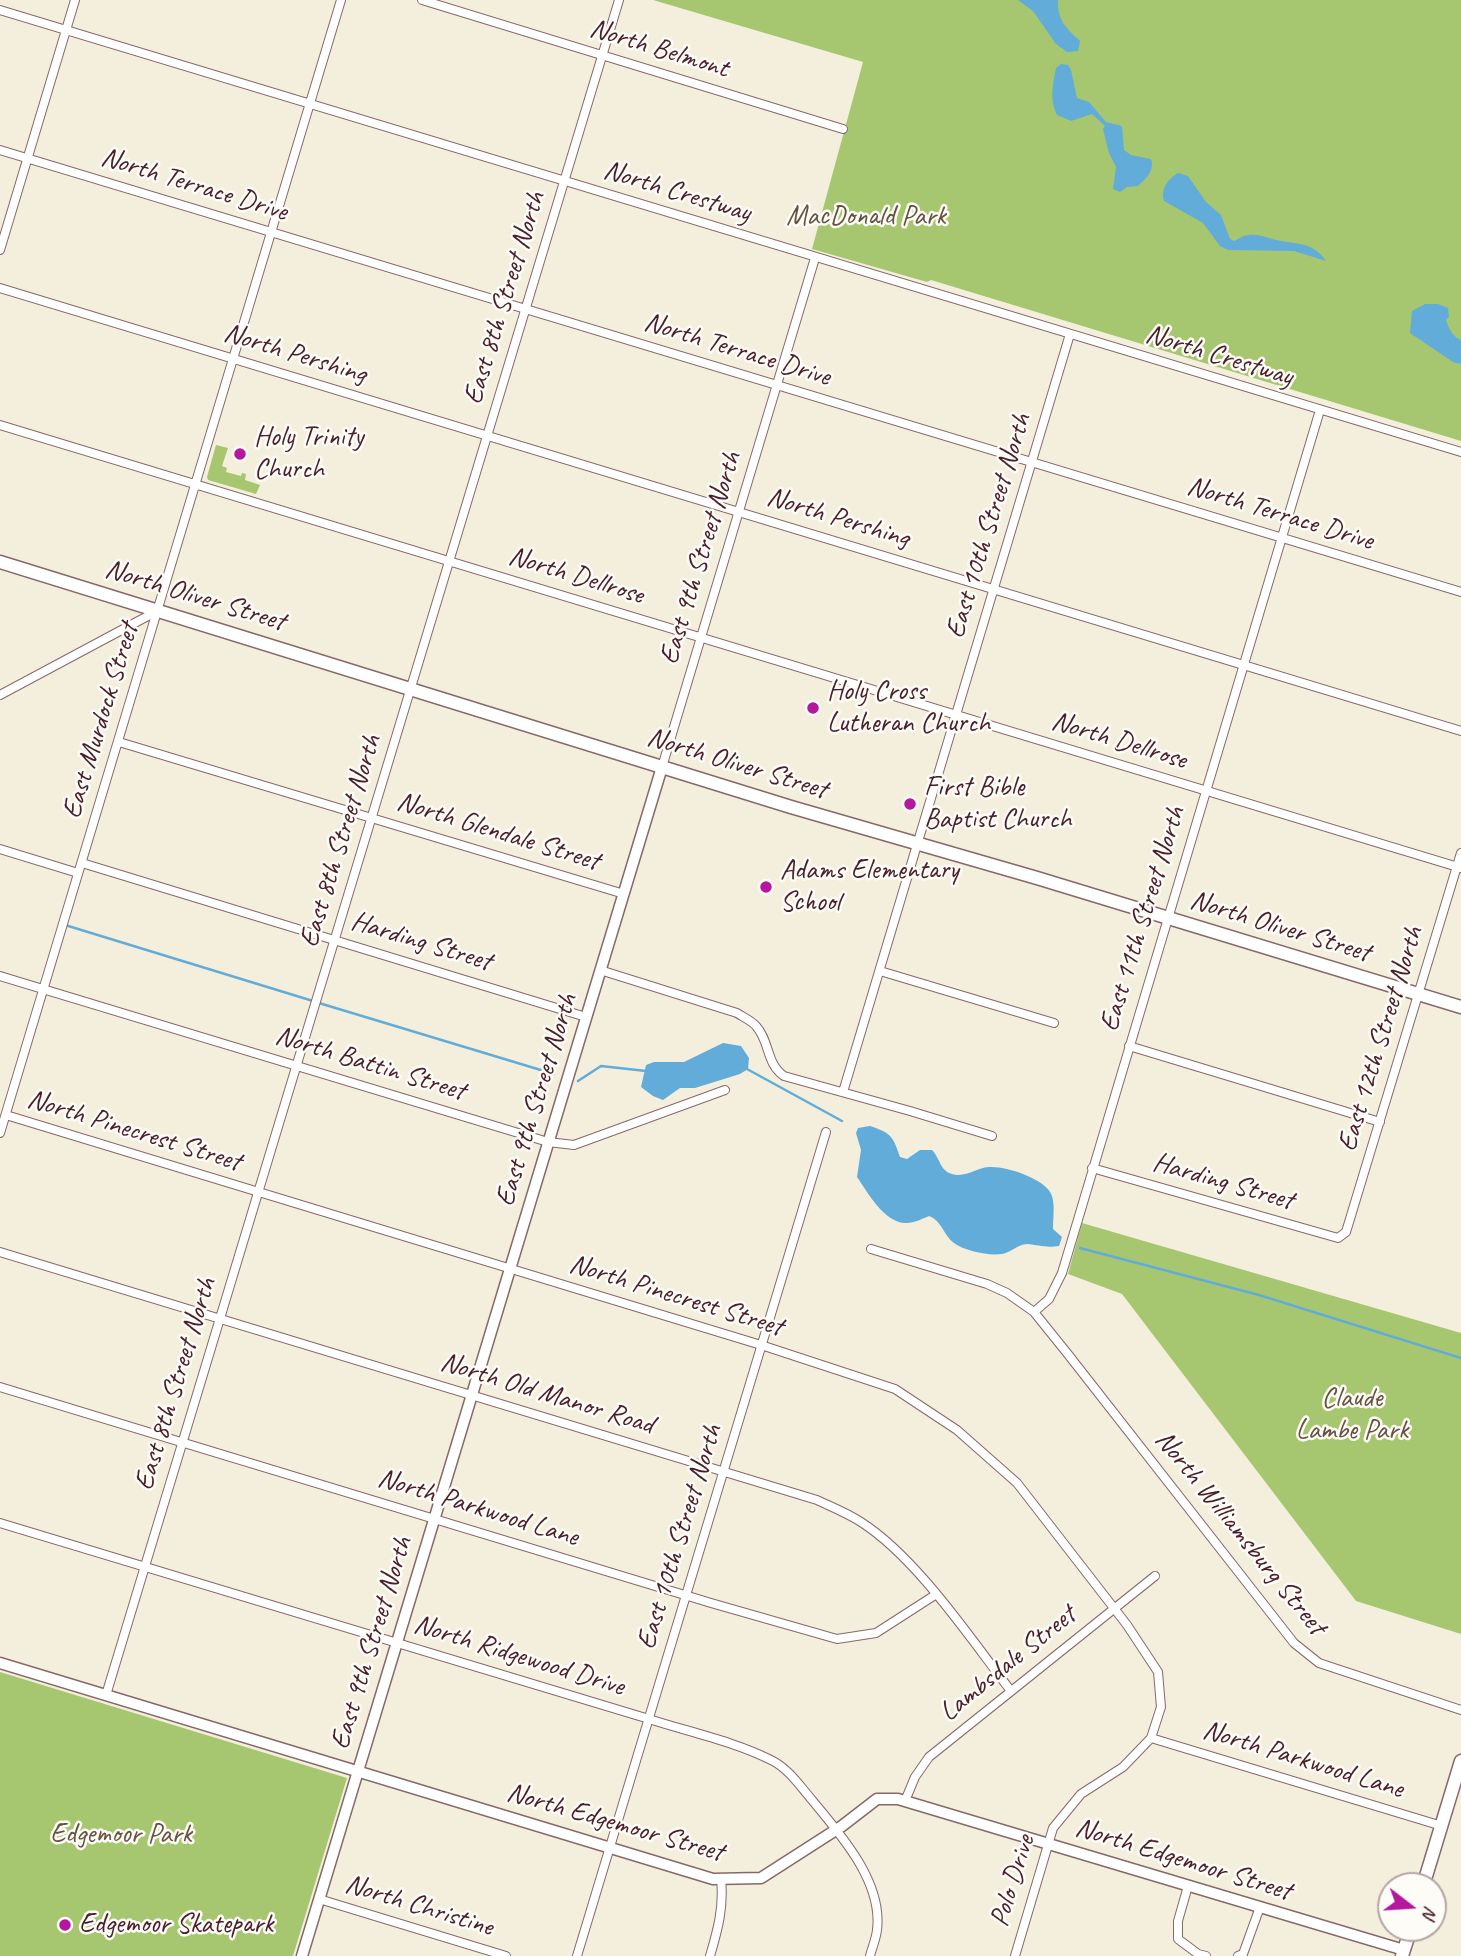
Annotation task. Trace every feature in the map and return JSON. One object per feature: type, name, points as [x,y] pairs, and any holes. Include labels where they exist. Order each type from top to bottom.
[{"type":"main road","name":"North Oliver Street","points":[[0,562],[662,767],[1461,1007]]},
{"type":"main road","points":[[1427,1872],[1461,1761]]},
{"type":"street","points":[[0,250],[75,0]]},
{"type":"street","name":"East Murdock Street","points":[[0,1133],[341,0]]},
{"type":"street","name":"North Belmont","points":[[422,0],[843,129]]},
{"type":"street","name":"East 8th Street North","points":[[106,1695],[619,0]]},
{"type":"street","name":"North Crestway","points":[[0,10],[1461,452]]},
{"type":"street","name":"North Terrace Drive","points":[[0,150],[1461,592]]},
{"type":"street","name":"East 9th Street North","points":[[302,1956],[815,258]]},
{"type":"street","name":"North Pershing","points":[[0,288],[1461,731]]},
{"type":"street","name":"East 10th Street North","points":[[843,1092],[1070,334]]},
{"type":"street","name":"East 11th Street North","points":[[1034,1312],[1049,1299],[1056,1288],[1320,410]]},
{"type":"street","name":"North Dellrose","points":[[0,425],[1459,868]]},
{"type":"street","points":[[0,695],[159,610]]},
{"type":"street","name":"North Glendale Street","points":[[119,742],[624,894]]},
{"type":"street","points":[[0,849],[78,873]]},
{"type":"street","name":"East 12th Street North","points":[[1342,1237],[1346,1232],[1459,868],[1461,853]]},
{"type":"street","name":"Harding Street","points":[[82,863],[586,1017]]},
{"type":"street","points":[[600,970],[737,1013],[756,1026],[765,1040],[769,1058],[776,1071],[784,1076],[992,1136]]},
{"type":"street","points":[[880,971],[1054,1023]]},
{"type":"street","name":"North Battin Street","points":[[0,975],[548,1142],[574,1145],[725,1090]]},
{"type":"street","points":[[1129,1046],[1380,1122]]},
{"type":"street","name":"North Pinecrest Street","points":[[6,1115],[761,1345],[895,1389],[957,1430],[1017,1483],[1114,1609],[1158,1672],[1161,1707],[1151,1738]]},
{"type":"street","name":"East 10th Street North","points":[[577,1956],[827,1132]]},
{"type":"street","name":"Harding Street","points":[[1092,1168],[1342,1237]]},
{"type":"street","name":"North Williamsburg Street","points":[[871,1250],[997,1288],[1018,1299],[1034,1312],[1294,1643],[1319,1663],[1461,1710]]},
{"type":"street","name":"North Old Manor Road","points":[[0,1252],[817,1500],[861,1522],[900,1554],[1011,1691]]},
{"type":"street","name":"North Parkwood Lane","points":[[0,1387],[686,1596],[837,1639],[876,1633],[935,1595]]},
{"type":"street","name":"North Ridgewood Drive","points":[[0,1523],[649,1719],[772,1760],[788,1771],[836,1829],[862,1867],[874,1898],[877,1930],[870,1956]]},
{"type":"street","name":"Lambsdale Street","points":[[905,1801],[915,1777],[929,1757],[1155,1576]]},
{"type":"street","name":"North Edgemoor Street","points":[[0,1663],[713,1880],[761,1878],[877,1799],[905,1801],[1260,1907],[1403,1953]]},
{"type":"street","name":"North Parkwood Lane","points":[[1151,1738],[1442,1826]]},
{"type":"street","name":"Polo Drive","points":[[1015,1956],[1053,1828],[1081,1794],[1123,1767],[1151,1738]]},
{"type":"street","points":[[710,1956],[722,1915],[721,1879]]},
{"type":"street","points":[[1188,1886],[1178,1921],[1178,1939],[1198,1954],[1206,1956]]},
{"type":"street","name":"North Christine","points":[[319,1899],[506,1956]]},
{"type":"street","points":[[1238,1956],[1243,1954],[1260,1907]]},
{"type":"green space","name":"MacDonald Park","points":[[653,0],[1461,0],[1461,441],[931,280],[927,282],[812,249],[863,62]]},
{"type":"green space","points":[[216,445],[228,448],[222,466],[227,468],[226,472],[241,476],[242,473],[246,474],[245,480],[260,485],[256,494],[208,480]]},
{"type":"green space","name":"Claude Lambe Park","points":[[1082,1223],[1461,1333],[1461,1634],[1356,1601],[1122,1294],[1068,1274]]},
{"type":"green space","name":"Edgemoor Park","points":[[0,1672],[347,1778],[293,1956],[0,1956]]},
{"type":"water","points":[[1018,0],[1058,0],[1063,23],[1080,41],[1078,51],[1067,52],[1056,44],[1033,11]]},
{"type":"water","points":[[1061,64],[1068,65],[1071,70],[1077,98],[1089,102],[1106,122],[1122,126],[1124,150],[1131,155],[1151,159],[1151,171],[1138,186],[1127,187],[1120,192],[1113,189],[1116,167],[1109,153],[1103,129],[1105,126],[1092,114],[1071,121],[1057,115],[1052,92],[1056,68]]},
{"type":"water","points":[[1178,173],[1188,176],[1206,202],[1221,215],[1230,239],[1234,241],[1257,235],[1304,245],[1315,250],[1326,261],[1294,251],[1228,250],[1220,246],[1203,223],[1164,201],[1163,192],[1166,185]]},
{"type":"water","points":[[1425,304],[1438,304],[1448,308],[1447,323],[1454,335],[1461,340],[1461,364],[1453,362],[1410,333],[1412,311]]},
{"type":"water","points":[[723,1043],[741,1046],[749,1058],[748,1069],[695,1088],[680,1088],[663,1100],[641,1087],[646,1065],[654,1062],[684,1062]]},
{"type":"water","points":[[870,1126],[890,1136],[900,1157],[907,1159],[920,1150],[932,1150],[943,1167],[952,1174],[962,1175],[985,1167],[997,1167],[1015,1171],[1042,1184],[1052,1196],[1053,1229],[1062,1237],[1059,1246],[1027,1244],[1002,1254],[984,1254],[954,1243],[937,1221],[929,1216],[907,1223],[891,1218],[872,1199],[857,1177],[861,1150],[856,1133],[858,1128]]},
{"type":"waterway","points":[[65,925],[313,1001]]},
{"type":"waterway","points":[[319,1003],[554,1074]]},
{"type":"waterway","points":[[578,1081],[601,1066],[646,1071]]},
{"type":"waterway","points":[[747,1069],[842,1121]]},
{"type":"waterway","points":[[1080,1248],[1259,1295],[1461,1358]]},
{"type":"place","name":"Holy Trinity Church","points":[[240,454]]},
{"type":"place","name":"Holy Cross Lutheran Church","points":[[813,708]]},
{"type":"place","name":"First Bible Baptist Church","points":[[910,804]]},
{"type":"place","name":"Adams Elementary School","points":[[766,887]]},
{"type":"place","name":"Edgemoor Skatepark","points":[[65,1925]]}]
